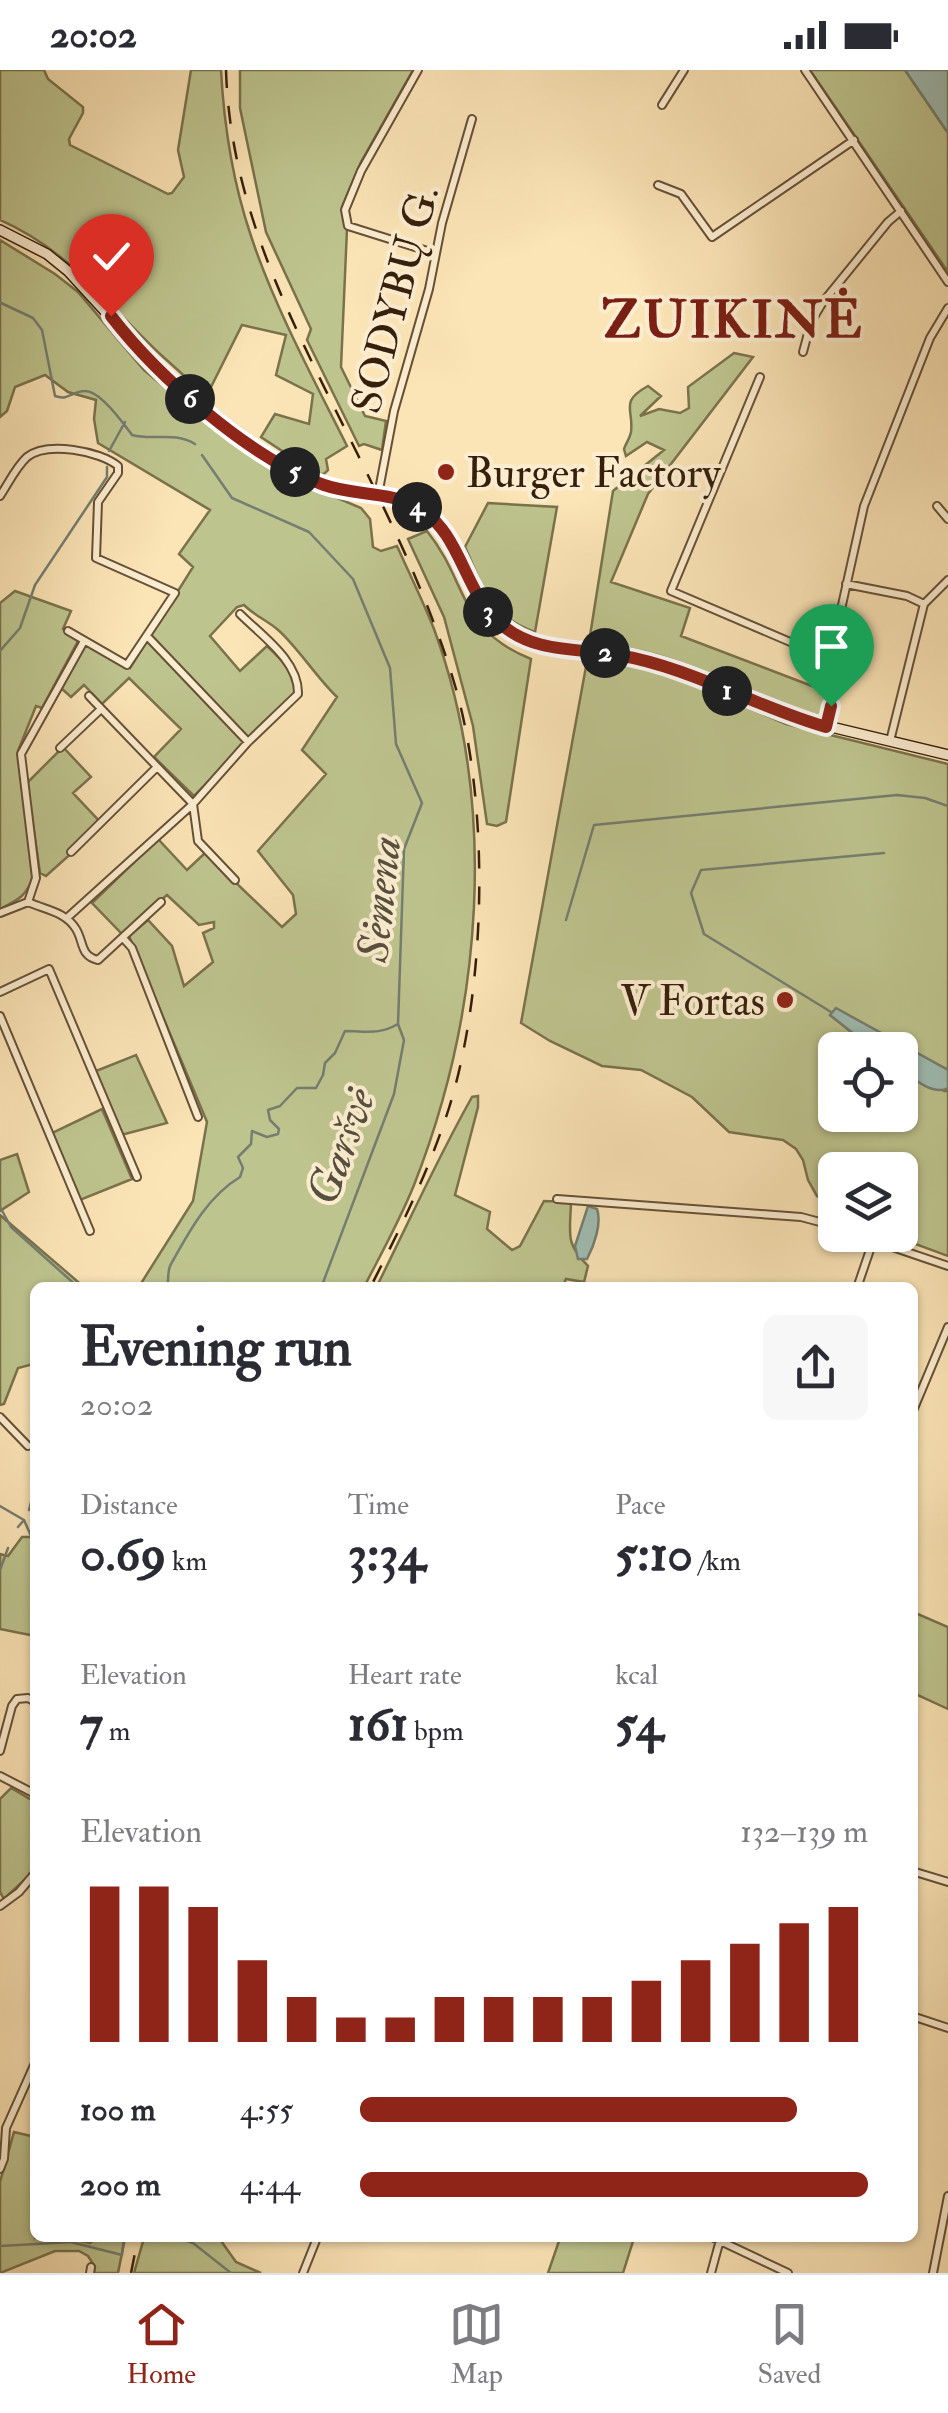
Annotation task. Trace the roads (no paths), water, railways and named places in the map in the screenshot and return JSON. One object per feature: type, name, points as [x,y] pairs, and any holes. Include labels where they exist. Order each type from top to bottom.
[{"type":"main road","points":[[0,230],[47,254],[68,271],[167,380],[246,440],[312,480],[347,492],[405,501],[431,517],[447,538],[484,608],[515,635],[552,648],[616,654],[665,667],[826,727],[948,755]]},
{"type":"street","points":[[418,70],[361,170],[345,210],[348,226],[434,253]]},
{"type":"street","points":[[662,105],[684,70]]},
{"type":"street","points":[[805,70],[948,282]]},
{"type":"street","name":"SODYBŲ G.","points":[[378,495],[394,411],[472,118]]},
{"type":"street","points":[[658,186],[681,194],[712,237],[854,140]]},
{"type":"street","points":[[803,352],[811,322],[823,302],[888,222],[901,212]]},
{"type":"street","points":[[826,727],[831,706],[830,659],[864,506],[930,338],[948,308]]},
{"type":"street","points":[[760,377],[670,591],[830,659]]},
{"type":"street","points":[[0,496],[25,460],[38,452],[63,450],[114,462],[118,473],[98,502],[96,558],[176,594],[128,665],[68,631]]},
{"type":"street","points":[[936,506],[948,519]]},
{"type":"street","points":[[890,742],[924,604],[948,580]]},
{"type":"street","points":[[846,584],[908,596],[924,604]]},
{"type":"street","points":[[68,917],[193,804],[248,742],[298,694],[298,684],[288,663],[240,614]]},
{"type":"street","points":[[147,636],[248,742]]},
{"type":"street","points":[[28,902],[36,878],[21,754],[84,641]]},
{"type":"street","points":[[89,696],[193,804],[198,841],[235,880]]},
{"type":"street","points":[[60,748],[101,708]]},
{"type":"street","points":[[71,852],[158,766]]},
{"type":"street","points":[[0,914],[28,902],[68,917],[90,958],[98,960],[160,902]]},
{"type":"street","points":[[123,938],[132,948],[198,1117]]},
{"type":"street","points":[[0,992],[49,969],[137,1177]]},
{"type":"street","points":[[0,1016],[90,1231]]},
{"type":"street","points":[[557,1199],[818,1222]]},
{"type":"street","points":[[859,1282],[869,1252]]},
{"type":"street","points":[[906,1252],[948,1266]]},
{"type":"street","points":[[918,1399],[948,1327]]},
{"type":"street","points":[[0,1417],[28,1446]]},
{"type":"street","points":[[0,1752],[12,1706],[17,1699],[30,1699]]},
{"type":"street","points":[[0,1776],[30,1791]]},
{"type":"street","points":[[918,1874],[948,1882]]},
{"type":"street","points":[[0,1906],[30,1879]]},
{"type":"street","points":[[918,2018],[948,2028]]},
{"type":"street","points":[[0,2169],[6,2128],[30,2074]]},
{"type":"street","points":[[0,2114],[6,2128]]},
{"type":"street","points":[[933,2273],[948,2196]]},
{"type":"street","points":[[304,2273],[316,2242]]},
{"type":"street","points":[[711,2273],[716,2242]]},
{"type":"street","points":[[723,2242],[788,2273]]},
{"type":"water","points":[[905,70],[948,70],[948,133]]},
{"type":"water","points":[[836,1008],[879,1032],[851,1032],[830,1015]]},
{"type":"water","points":[[918,1053],[948,1070],[948,1088],[929,1088],[918,1082]]},
{"type":"water","points":[[588,1206],[597,1209],[598,1228],[587,1259],[578,1259],[575,1246]]},
{"type":"waterway","name":"Sėmena","points":[[1,303],[33,318],[42,330],[55,396],[91,392],[111,408],[132,435],[179,438],[195,444]]},
{"type":"waterway","points":[[109,451],[125,422]]},
{"type":"waterway","name":"Sėmena","points":[[168,1282],[170,1266],[192,1228],[208,1205],[240,1177],[243,1168],[238,1157],[251,1144],[252,1131],[267,1137],[278,1134],[268,1110],[280,1106],[297,1088],[316,1088],[325,1063],[335,1053],[345,1031],[379,1031],[398,1024],[404,849],[422,803],[396,744],[390,668],[353,579],[309,532],[232,498],[202,455]]},
{"type":"waterway","points":[[0,651],[20,628],[35,585],[107,477],[107,467]]},
{"type":"waterway","points":[[566,920],[594,825],[897,795],[948,806]]},
{"type":"waterway","points":[[831,1012],[704,934],[691,893],[701,870],[884,853]]},
{"type":"waterway","name":"Garšvė","points":[[323,1282],[394,1094],[404,1040],[398,1024]]},
{"type":"waterway","points":[[0,1207],[11,1227],[72,1282]]},
{"type":"waterway","name":"Sėmena","points":[[0,1506],[24,1520],[30,1534]]},
{"type":"waterway","name":"Sėmena","points":[[18,1527],[24,1520]]},
{"type":"waterway","name":"Sėmena","points":[[0,1570],[8,1548]]},
{"type":"waterway","points":[[0,2246],[71,2242]]},
{"type":"waterway","points":[[71,2242],[122,2255],[124,2242]]},
{"type":"waterway","points":[[190,2242],[231,2273]]},
{"type":"railway","points":[[226,70],[230,122],[253,220],[290,315],[424,598],[456,689],[474,788],[479,899],[476,955],[461,1061],[432,1154],[373,1282]]},
{"type":"railway","points":[[131,2273],[137,2242]]},
{"type":"place","name":"Burger Factory","points":[[446,472]]},
{"type":"place","name":"V Fortas","points":[[785,1000]]},
{"type":"district","name":"ZUIKINĖ","points":[[733,319]]}]
